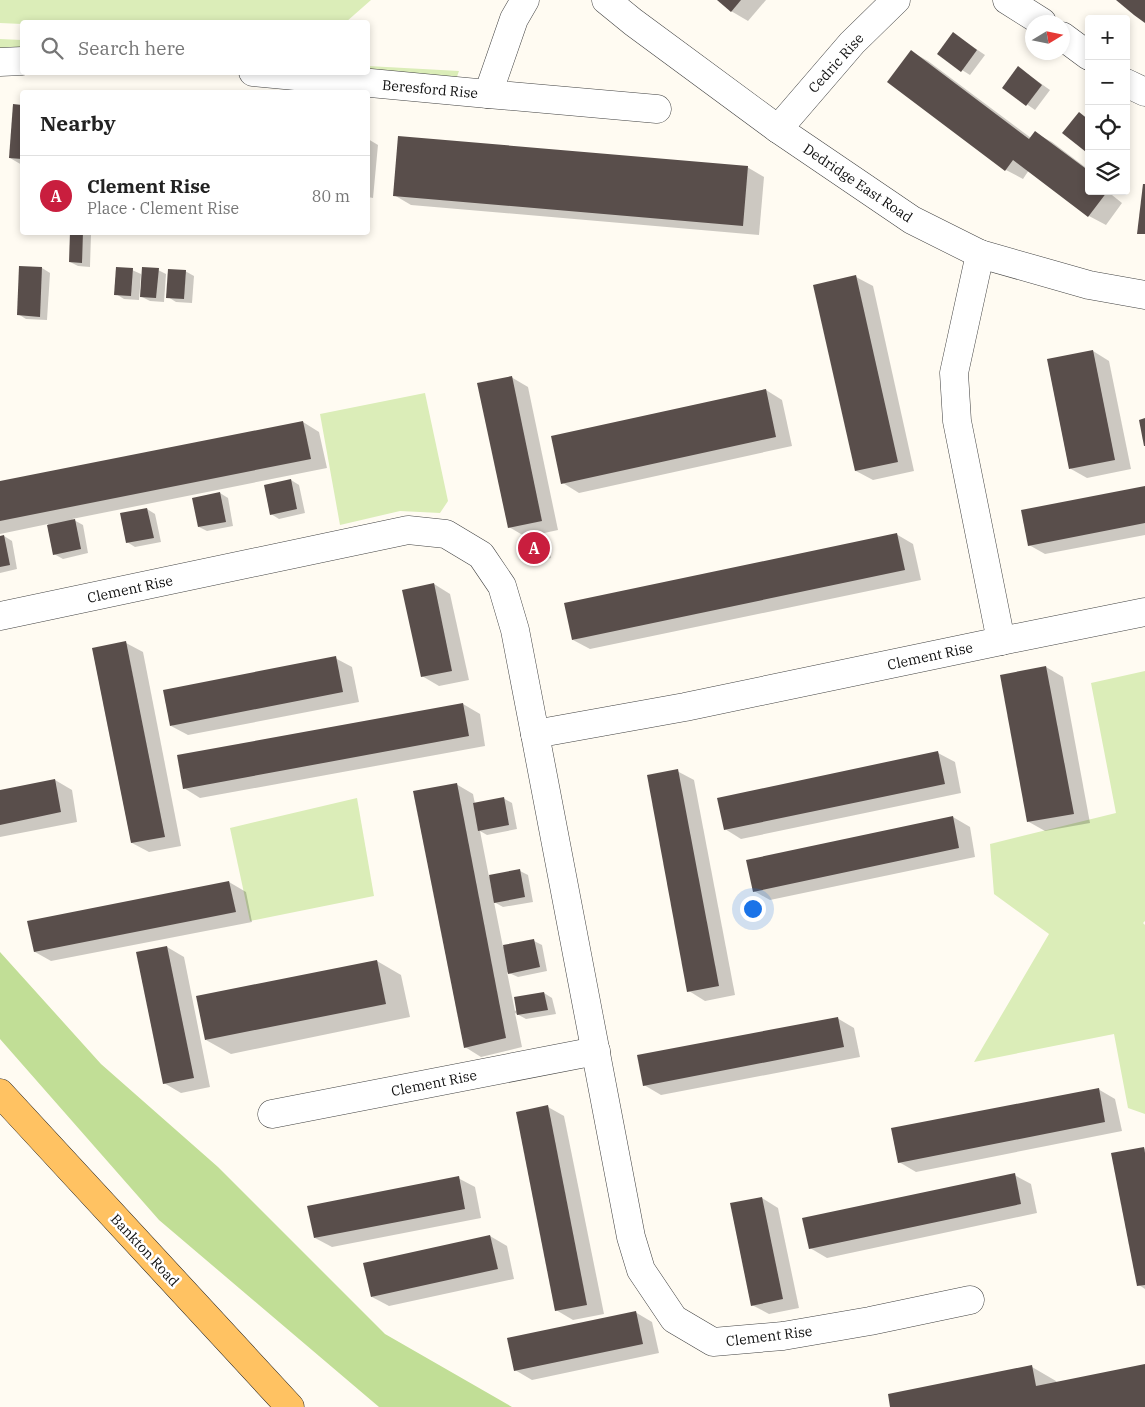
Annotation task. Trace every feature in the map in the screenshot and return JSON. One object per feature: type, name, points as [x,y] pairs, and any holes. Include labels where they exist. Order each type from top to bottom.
[{"type":"main road","name":"Bankton Road","points":[[0,1093],[290,1407]]},
{"type":"street","name":"Beresford Rise","points":[[488,94],[514,19],[525,0]]},
{"type":"street","name":"Dedridge East Road","points":[[606,0],[632,22],[778,129],[912,220],[980,254],[1089,285],[1145,295]]},
{"type":"street","name":"Cedric Rise","points":[[778,129],[852,44],[896,0]]},
{"type":"street","points":[[1007,0],[1031,15]]},
{"type":"street","points":[[1070,42],[1085,53]]},
{"type":"street","points":[[0,62],[20,61]]},
{"type":"street","name":"Beresford Rise","points":[[285,75],[657,109]]},
{"type":"street","points":[[1130,85],[1145,92]]},
{"type":"street","points":[[980,254],[954,373],[957,421],[1000,641]]},
{"type":"street","name":"Clement Rise","points":[[0,616],[408,530],[446,534],[481,555],[502,586],[515,630],[631,1237],[641,1270],[674,1319],[713,1342],[783,1336],[870,1321],[970,1300]]},
{"type":"street","name":"Clement Rise","points":[[535,734],[685,707],[1145,612]]},
{"type":"street","name":"Clement Rise","points":[[272,1114],[596,1051]]},
{"type":"green space","points":[[0,0],[371,0],[348,20],[20,20],[20,24],[0,23]]},
{"type":"green space","points":[[0,39],[20,40],[20,52],[0,50]]},
{"type":"green space","points":[[370,66],[459,71],[455,82],[370,72]]},
{"type":"green space","points":[[425,393],[448,501],[440,513],[400,511],[340,525],[320,414]]},
{"type":"green space","points":[[1145,671],[1145,921],[1143,923],[1145,925],[1145,1114],[1128,1108],[1114,1034],[974,1062],[1049,934],[994,894],[990,844],[1116,813],[1091,683]]},
{"type":"green space","points":[[357,798],[374,896],[250,921],[230,828]]},
{"type":"green space","points":[[0,952],[101,1064],[218,1167],[385,1334],[512,1407],[379,1407],[159,1220],[0,1039]]},
{"type":"building","points":[[717,0],[741,0],[731,12]]},
{"type":"building","points":[[1116,0],[1145,0],[1145,23],[1134,15]]},
{"type":"building","points":[[953,32],[977,50],[961,72],[937,54]]},
{"type":"building","points":[[911,50],[1029,139],[1035,131],[1085,168],[1085,195],[1105,195],[1088,217],[1013,160],[1005,171],[887,82]]},
{"type":"building","points":[[1018,66],[1042,85],[1026,106],[1002,88]]},
{"type":"building","points":[[13,104],[20,105],[20,159],[9,158]]},
{"type":"building","points":[[1079,112],[1085,117],[1085,151],[1062,133]]},
{"type":"building","points":[[398,136],[748,166],[743,226],[393,196]]},
{"type":"building","points":[[1143,184],[1145,184],[1145,234],[1137,234]]},
{"type":"building","points":[[70,235],[83,235],[82,263],[69,262]]},
{"type":"building","points":[[19,266],[42,267],[40,317],[17,315]]},
{"type":"building","points":[[116,267],[133,268],[131,296],[114,295]]},
{"type":"building","points":[[142,267],[159,268],[156,298],[140,297]]},
{"type":"building","points":[[168,269],[186,270],[184,299],[166,298]]},
{"type":"building","points":[[856,275],[898,462],[855,471],[813,285]]},
{"type":"building","points":[[1093,350],[1115,460],[1069,469],[1047,359]]},
{"type":"building","points":[[512,376],[542,521],[508,528],[477,383]]},
{"type":"building","points":[[766,389],[776,437],[561,484],[551,436]]},
{"type":"building","points":[[1145,418],[1145,446],[1144,446],[1139,420]]},
{"type":"building","points":[[303,421],[311,459],[0,521],[0,481]]},
{"type":"building","points":[[291,479],[297,509],[270,515],[264,485]]},
{"type":"building","points":[[1145,486],[1145,523],[1028,546],[1021,510]]},
{"type":"building","points":[[220,492],[226,522],[198,527],[192,498]]},
{"type":"building","points":[[147,508],[154,538],[126,543],[120,513]]},
{"type":"building","points":[[75,519],[81,549],[53,555],[47,525]]},
{"type":"building","points":[[897,533],[905,570],[572,640],[564,603]]},
{"type":"building","points":[[4,535],[10,565],[0,567],[0,536]]},
{"type":"building","points":[[540,539],[543,554],[528,557],[525,542]]},
{"type":"building","points":[[434,583],[452,671],[421,677],[402,590]]},
{"type":"building","points":[[126,641],[165,837],[131,843],[92,648]]},
{"type":"building","points":[[336,656],[343,692],[170,726],[163,690]]},
{"type":"building","points":[[1046,666],[1074,814],[1027,822],[1000,675]]},
{"type":"building","points":[[463,703],[469,736],[183,789],[177,755]]},
{"type":"building","points":[[938,751],[945,784],[724,830],[717,798]]},
{"type":"building","points":[[678,769],[719,986],[687,992],[647,775]]},
{"type":"building","points":[[55,779],[61,812],[0,825],[0,790]]},
{"type":"building","points":[[457,783],[506,1038],[464,1048],[413,791]]},
{"type":"building","points":[[504,797],[509,825],[478,831],[473,803]]},
{"type":"building","points":[[953,816],[959,848],[753,892],[746,860]]},
{"type":"building","points":[[520,869],[525,897],[494,903],[489,875]]},
{"type":"building","points":[[229,881],[236,912],[34,952],[27,921]]},
{"type":"building","points":[[534,939],[540,967],[508,974],[503,945]]},
{"type":"building","points":[[167,946],[194,1078],[163,1084],[136,952]]},
{"type":"building","points":[[377,960],[386,1004],[205,1040],[196,996]]},
{"type":"building","points":[[544,992],[548,1010],[517,1015],[514,997]]},
{"type":"building","points":[[838,1017],[844,1047],[643,1086],[637,1055]]},
{"type":"building","points":[[1099,1088],[1105,1122],[898,1163],[891,1128]]},
{"type":"building","points":[[548,1105],[587,1305],[555,1311],[516,1112]]},
{"type":"building","points":[[1144,1147],[1145,1285],[1137,1286],[1111,1153]]},
{"type":"building","points":[[1015,1173],[1021,1204],[809,1249],[802,1218]]},
{"type":"building","points":[[459,1176],[465,1209],[314,1238],[307,1206]]},
{"type":"building","points":[[762,1197],[783,1299],[751,1306],[730,1203]]},
{"type":"building","points":[[490,1235],[498,1269],[371,1297],[363,1263]]},
{"type":"building","points":[[636,1311],[643,1344],[514,1371],[507,1338]]},
{"type":"building","points":[[1145,1364],[1145,1407],[890,1407],[888,1394],[1032,1365],[1036,1386]]},
{"type":"place","name":"Clement Rise","points":[[534,548]]}]
